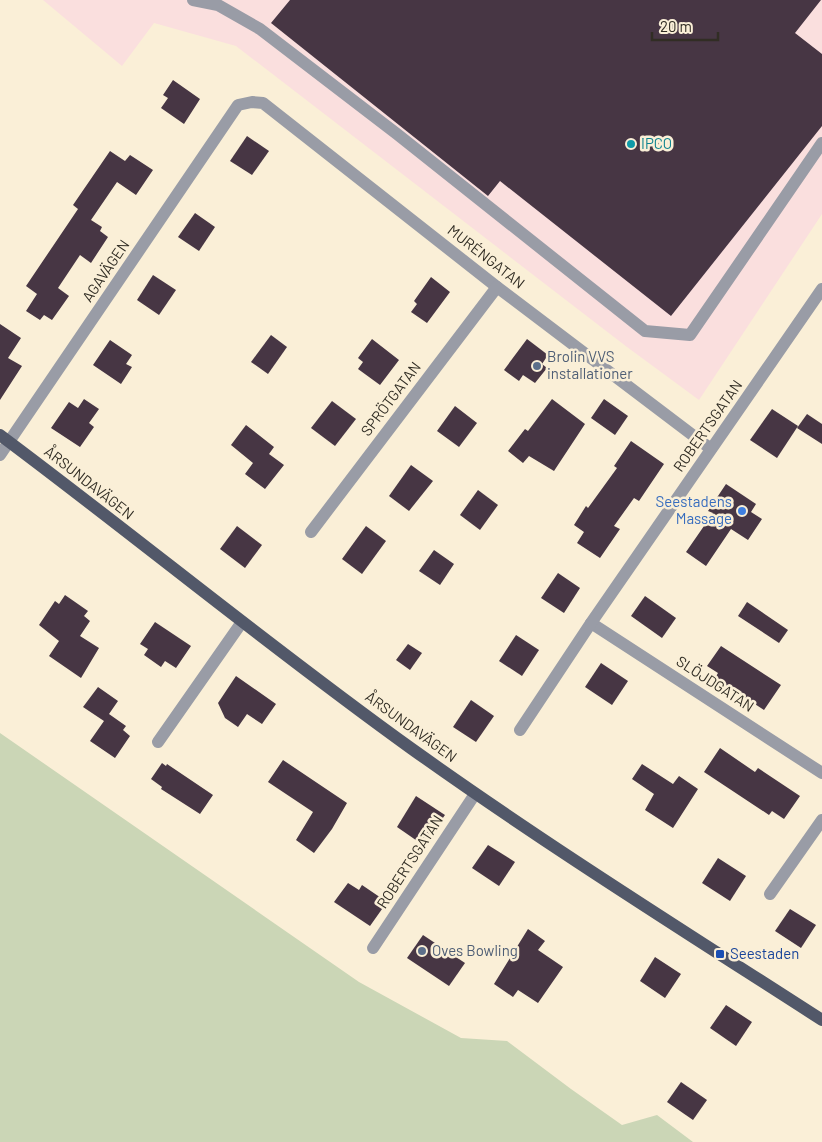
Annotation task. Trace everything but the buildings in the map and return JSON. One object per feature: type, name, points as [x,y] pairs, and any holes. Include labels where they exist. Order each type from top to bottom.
[{"type":"main road","name":"ÅRSUNDAVÄGEN","points":[[4,439],[242,622],[475,794],[822,1020]]},
{"type":"street","points":[[193,0],[218,4],[260,29],[645,331],[690,335],[822,144]]},
{"type":"street","name":"MURÉNGATAN","points":[[238,105],[252,102],[263,103],[497,287],[711,449]]},
{"type":"street","name":"AGAVÄGEN","points":[[0,455],[4,439],[238,105]]},
{"type":"street","name":"SPRÖTGATAN","points":[[311,532],[497,287]]},
{"type":"street","name":"ROBERTSGATAN","points":[[520,730],[822,289]]},
{"type":"street","points":[[158,742],[242,622]]},
{"type":"street","name":"SLÖJDGATAN","points":[[591,624],[822,773]]},
{"type":"street","name":"ROBERTSGATAN","points":[[373,948],[475,794]]},
{"type":"street","points":[[770,894],[822,820]]},
{"type":"shaded area","name":"IPCO","points":[[43,0],[822,0],[822,214],[699,400],[627,347],[236,46],[154,23],[122,66]]},
{"type":"green space","points":[[0,733],[359,982],[461,1038],[507,1041],[622,1125],[657,1115],[693,1142],[0,1142]]},
{"type":"place","name":"IPCO","points":[[631,144]]},
{"type":"place","name":"Brolin VVS installationer","points":[[537,366]]},
{"type":"place","name":"Seestadens Massage","points":[[742,511]]},
{"type":"place","name":"Oves Bowling","points":[[422,951]]},
{"type":"place","name":"Seestaden","points":[[720,954]]}]
